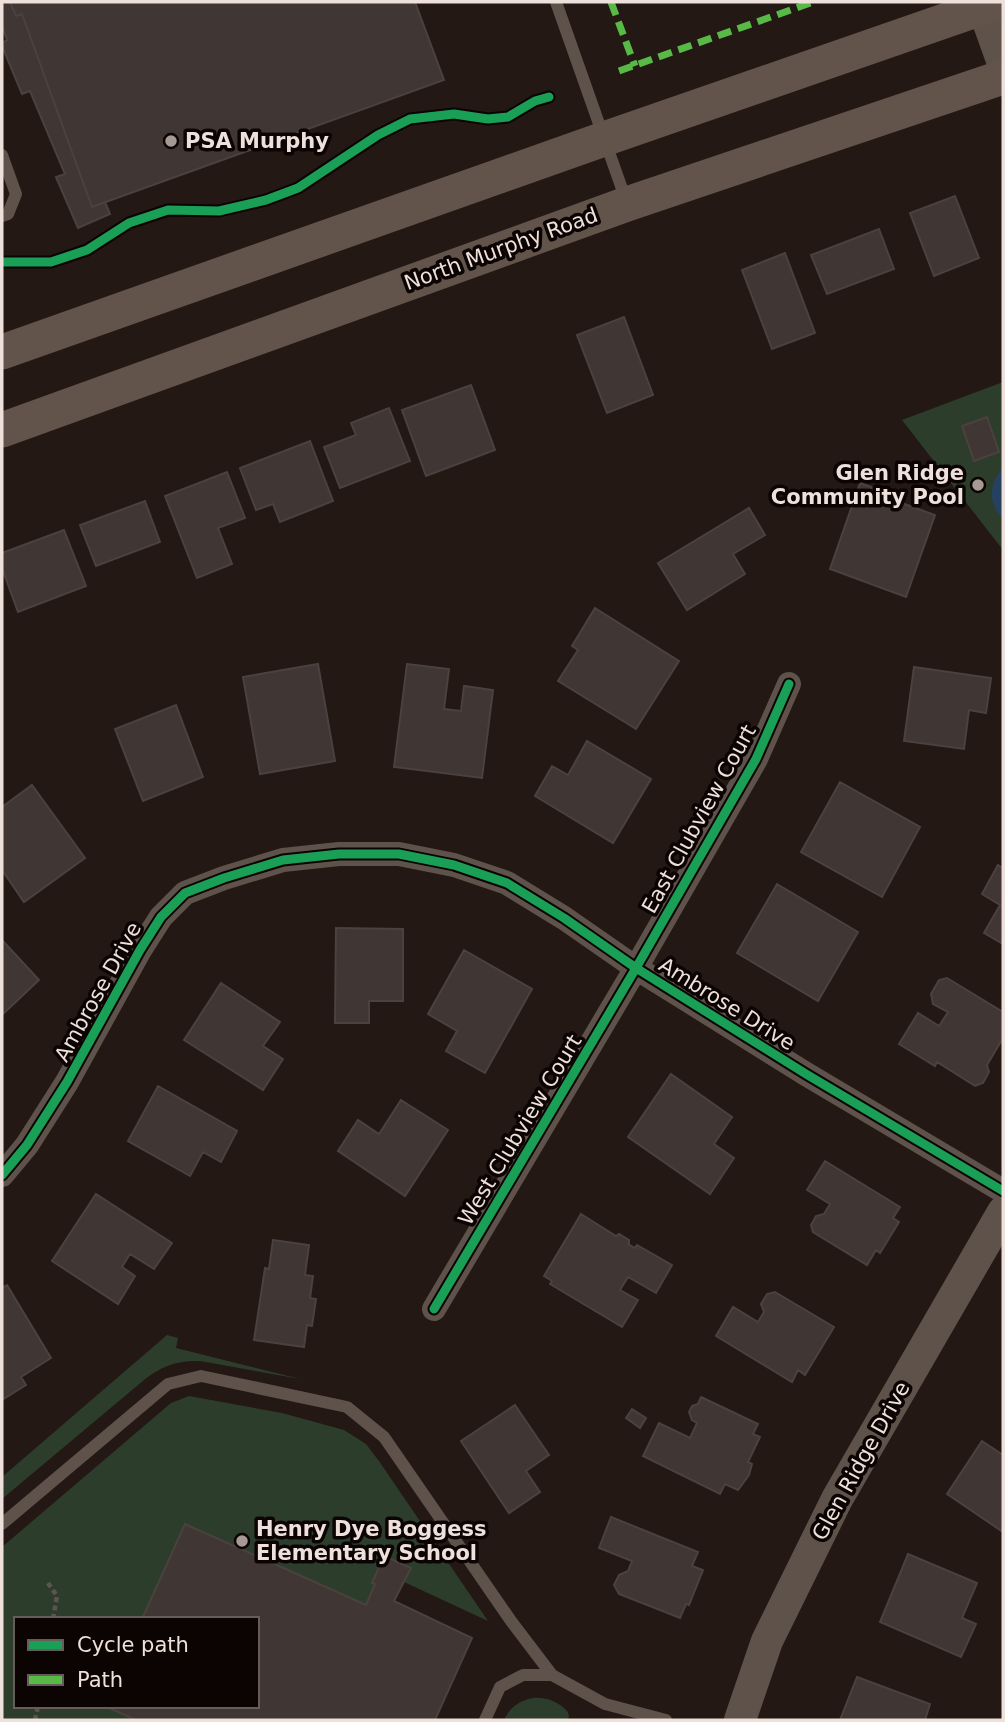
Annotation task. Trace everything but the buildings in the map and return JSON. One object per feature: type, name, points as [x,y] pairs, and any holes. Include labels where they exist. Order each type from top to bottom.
[{"type":"main road","points":[[2,352],[991,4]]},
{"type":"main road","name":"North Murphy Road","points":[[2,430],[627,204],[1003,77]]},
{"type":"street","points":[[991,4],[1003,63]]},
{"type":"street","name":"East Clubview Court","points":[[636,968],[757,759],[789,684]]},
{"type":"street","name":"Ambrose Drive","points":[[2,1175],[27,1144],[67,1082],[160,917],[185,894],[224,878],[283,860],[340,854],[399,853],[454,865],[507,883],[564,918],[636,968],[806,1074],[1003,1191]]},
{"type":"street","name":"West Clubview Court","points":[[434,1309],[636,968]]},
{"type":"street","name":"Glen Ridge Drive","points":[[740,1720],[767,1641],[837,1499],[1003,1212]]},
{"type":"lane","points":[[556,2],[627,204]]},
{"type":"lane","points":[[2,155],[16,194],[8,214],[2,216]]},
{"type":"lane","points":[[2,1524],[168,1384],[201,1376],[348,1407],[384,1437],[511,1621],[552,1675],[605,1704],[666,1720]]},
{"type":"lane","points":[[485,1720],[500,1687],[523,1675],[552,1675]]},
{"type":"path","points":[[48,1583],[57,1597],[53,1617]]},
{"type":"green space","name":"Glen Ridge Community Pool","points":[[1003,382],[1003,550],[902,420]]},
{"type":"green space","points":[[167,1335],[178,1338],[176,1348],[300,1379],[200,1361],[177,1363],[163,1368],[144,1380],[2,1499],[2,1477]]},
{"type":"green space","points":[[189,1396],[282,1413],[344,1430],[366,1444],[488,1621],[404,1582],[410,1568],[384,1556],[366,1605],[185,1524],[143,1617],[14,1617],[14,1708],[109,1708],[136,1720],[2,1720],[2,1547],[171,1403]]},
{"type":"green space","points":[[533,1698],[548,1699],[561,1705],[569,1717],[566,1720],[504,1720],[516,1705]]},
{"type":"water","points":[[1003,468],[1003,518],[992,500],[992,487]]},
{"type":"marked path","points":[[611,2],[635,66]]},
{"type":"marked path","points":[[619,71],[813,2]]},
{"type":"cycle path","points":[[2,262],[51,262],[87,250],[129,223],[168,210],[219,211],[266,200],[298,188],[378,135],[410,119],[454,114],[488,119],[508,117],[535,101],[549,97]]},
{"type":"cycle path","points":[[434,1309],[756,759],[789,684]]},
{"type":"cycle path","points":[[2,1175],[27,1145],[67,1082],[161,917],[185,893],[283,860],[339,854],[399,854],[454,865],[507,883],[564,918],[636,968],[806,1074],[1003,1191]]},
{"type":"place","name":"PSA Murphy","points":[[171,141]]},
{"type":"place","name":"Glen Ridge Community Pool","points":[[978,485]]},
{"type":"place","name":"Henry Dye Boggess Elementary School","points":[[242,1541]]}]
